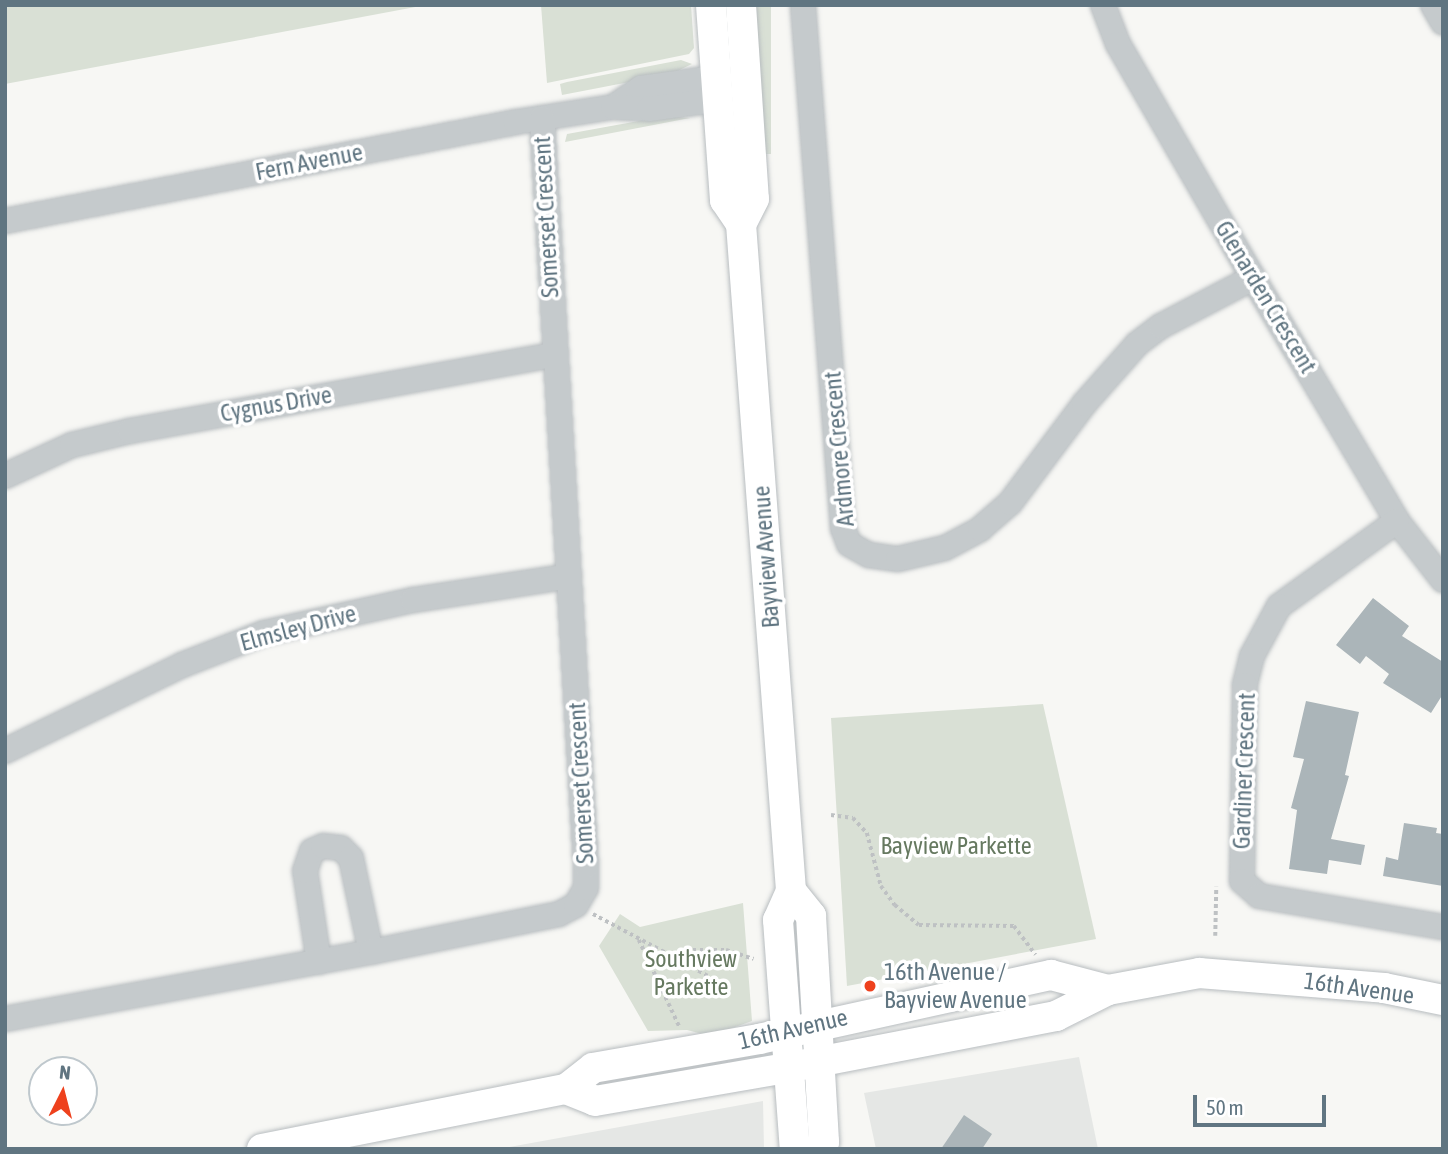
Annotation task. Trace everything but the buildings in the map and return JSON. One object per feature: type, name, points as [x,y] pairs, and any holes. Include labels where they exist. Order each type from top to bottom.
[{"type":"main road","name":"Bayview Avenue","points":[[711,5],[754,199],[741,224],[791,891],[778,920],[786,1068],[795,1149]]},
{"type":"main road","name":"Bayview Avenue","points":[[731,86],[741,5]]},
{"type":"main road","points":[[791,891],[811,916],[824,1142],[820,1149]]},
{"type":"main road","name":"16th Avenue","points":[[566,1090],[595,1101],[786,1068],[1056,1016],[1108,990],[1199,973],[1231,973],[1384,988],[1443,1000]]},
{"type":"main road","name":"16th Avenue","points":[[262,1149],[566,1090],[593,1069],[784,1034],[818,1027],[844,1017],[1051,975],[1108,990]]},
{"type":"street","name":"Ardmore Crescent","points":[[803,5],[843,528],[849,544],[869,555],[898,559],[945,548],[980,529],[1010,503],[1084,404],[1138,344],[1161,326],[1253,278]]},
{"type":"street","name":"Glenarden Crescent","points":[[1103,5],[1118,44],[1253,278],[1397,521],[1443,580]]},
{"type":"street","points":[[1433,5],[1443,22]]},
{"type":"street","name":"Fern Avenue","points":[[5,221],[542,118],[613,107],[641,88],[731,86]]},
{"type":"street","name":"Somerset Crescent","points":[[542,118],[553,355],[586,866],[586,888],[576,905]]},
{"type":"street","name":"Cygnus Drive","points":[[5,476],[72,445],[130,431],[553,355]]},
{"type":"street","name":"Gardiner Crescent","points":[[1397,521],[1279,606],[1252,656],[1245,685],[1242,881],[1259,896],[1443,927]]},
{"type":"street","name":"Elmsley Drive","points":[[5,751],[181,665],[264,632],[413,600],[569,576]]},
{"type":"street","points":[[319,962],[305,871],[312,851],[323,846],[341,848],[351,858],[371,952]]},
{"type":"street","points":[[5,1019],[371,952],[559,914],[576,905]]},
{"type":"path","points":[[831,815],[853,818],[867,833],[881,886],[894,905],[919,925],[1014,926],[1036,955]]},
{"type":"path","points":[[1214,936],[1216,887]]},
{"type":"path","points":[[576,905],[710,977]]},
{"type":"path","points":[[638,938],[680,1028]]},
{"type":"path","points":[[674,957],[693,950],[726,950],[754,959]]},
{"type":"shaded area","points":[[1079,1057],[1098,1149],[876,1149],[864,1093]]},
{"type":"shaded area","points":[[763,1101],[764,1149],[498,1149]]},
{"type":"green space","points":[[5,5],[426,5],[5,84]]},
{"type":"green space","points":[[541,5],[691,5],[694,48],[689,54],[547,83]]},
{"type":"green space","points":[[756,5],[771,5],[771,154],[756,154]]},
{"type":"green space","points":[[681,60],[692,64],[671,74],[562,95],[560,84]]},
{"type":"green space","points":[[666,116],[690,118],[565,142],[567,134]]},
{"type":"green space","name":"Bayview Parkette","points":[[1043,704],[1096,939],[847,986],[831,718]]},
{"type":"green space","name":"Southview Parkette","points":[[743,903],[752,1021],[710,1036],[687,1030],[648,1031],[599,946],[620,914],[640,927]]},
{"type":"place","name":"16th Avenue / Bayview Avenue","points":[[870,986]]}]
